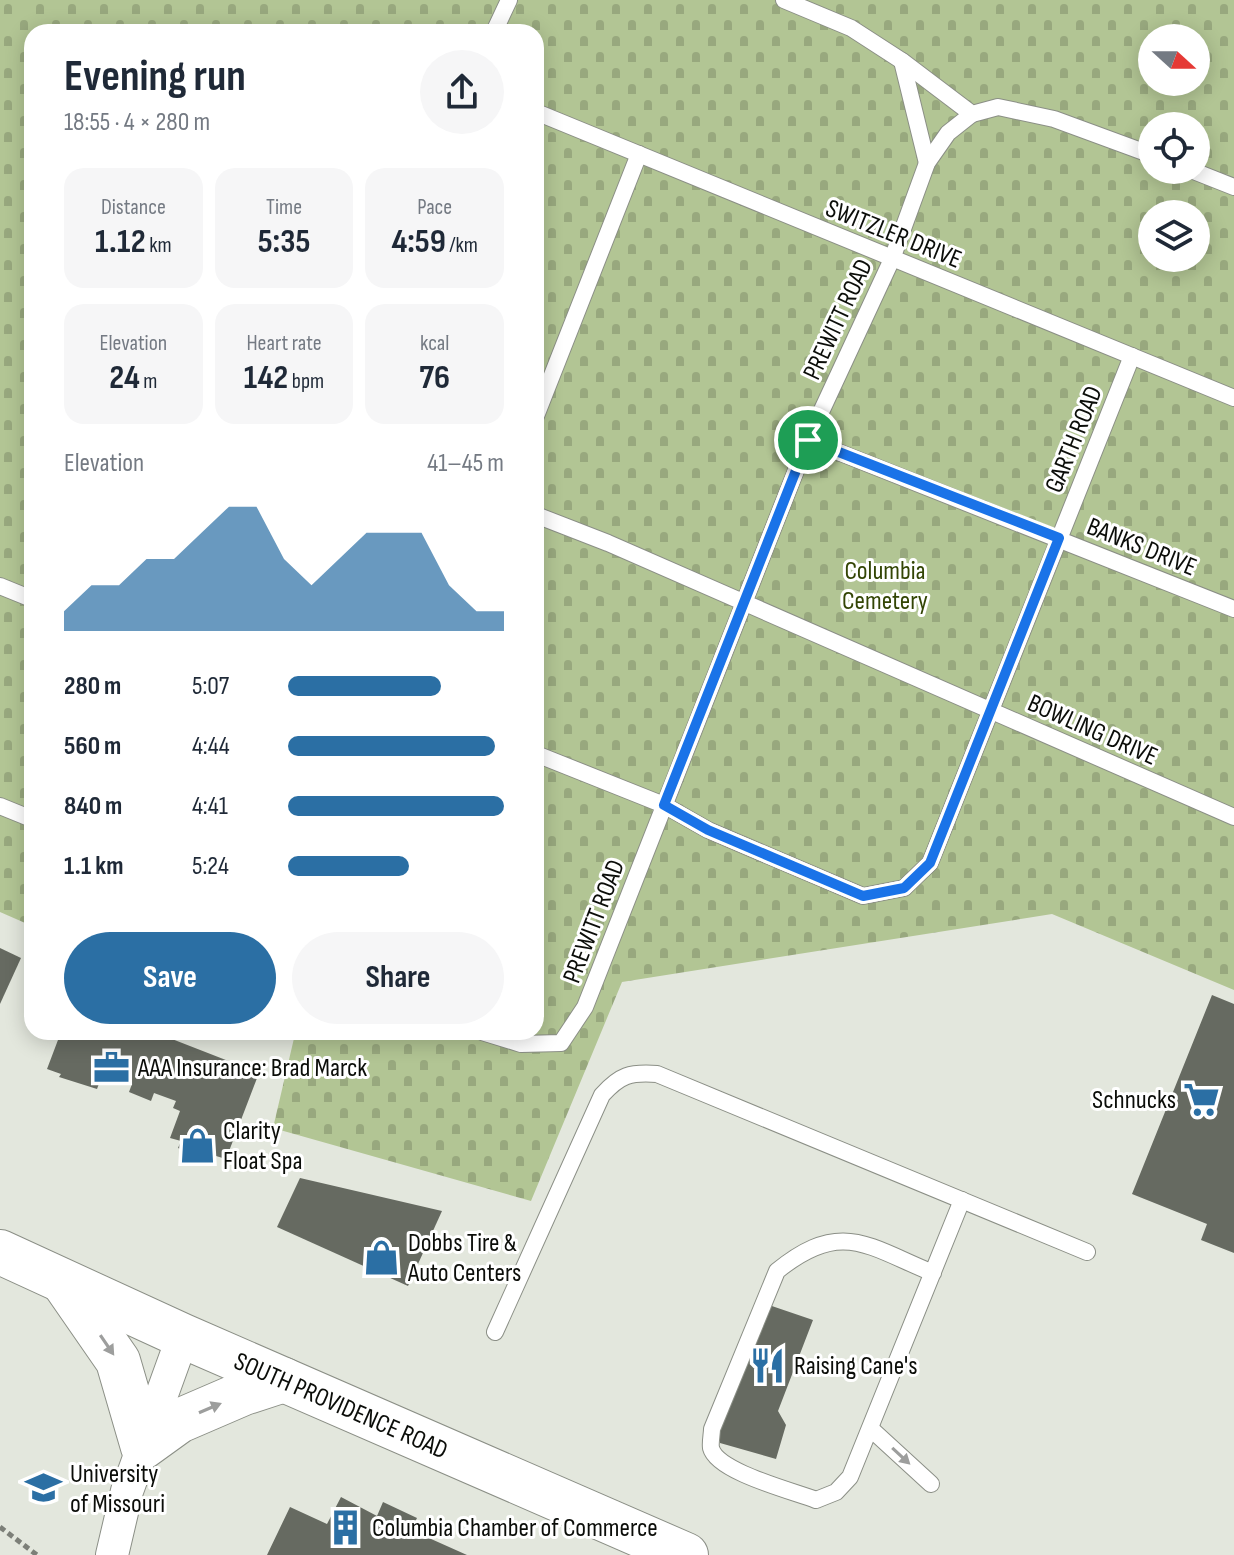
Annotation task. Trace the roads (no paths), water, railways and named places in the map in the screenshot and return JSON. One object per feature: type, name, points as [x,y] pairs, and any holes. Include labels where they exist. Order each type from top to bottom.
[{"type":"main road","name":"SOUTH PROVIDENCE ROAD","points":[[0,1252],[635,1539],[686,1555]]},
{"type":"main road","points":[[63,1281],[118,1361],[143,1447],[179,1421],[244,1393],[284,1380]]},
{"type":"street","points":[[112,1555],[127,1491],[183,1336]]},
{"type":"lane","points":[[498,24],[509,0]]},
{"type":"lane","points":[[784,0],[851,28],[902,61],[972,114],[998,107],[1054,119],[1138,150]]},
{"type":"lane","points":[[902,61],[927,163]]},
{"type":"lane","name":"PREWITT ROAD","points":[[508,1040],[521,1044],[561,1043],[585,1007],[808,440],[892,259],[927,163],[948,133],[972,114]]},
{"type":"lane","name":"SWITZLER DRIVE","points":[[544,115],[1234,398]]},
{"type":"lane","points":[[544,396],[639,154]]},
{"type":"lane","points":[[1210,178],[1234,187]]},
{"type":"lane","name":"GARTH ROAD","points":[[664,805],[708,830],[863,896],[904,888],[930,863],[1132,356]]},
{"type":"lane","name":"BANKS DRIVE","points":[[808,440],[1234,609]]},
{"type":"lane","name":"BOWLING DRIVE","points":[[544,518],[608,543],[1234,817]]},
{"type":"lane","points":[[0,586],[24,596]]},
{"type":"lane","points":[[544,757],[664,805]]},
{"type":"lane","points":[[0,806],[24,816]]},
{"type":"lane","points":[[495,1332],[602,1095],[616,1080],[636,1072],[657,1074],[1087,1252]]},
{"type":"lane","points":[[933,1273],[847,1239],[826,1242],[797,1255],[777,1271],[712,1429],[711,1449],[721,1462],[744,1474],[816,1500],[836,1492],[850,1477],[871,1429],[933,1273],[962,1200]]},
{"type":"lane","points":[[871,1429],[931,1484]]},
{"type":"place","name":"AAA Insurance: Brad Marck","points":[[112,1067]]},
{"type":"place","name":"Schnucks","points":[[1202,1099]]},
{"type":"place","name":"Clarity Float Spa","points":[[197,1145]]},
{"type":"place","name":"Dobbs Tire & Auto Centers","points":[[382,1257]]},
{"type":"place","name":"Raising Cane's","points":[[768,1365]]},
{"type":"place","name":"University of Missouri","points":[[44,1488]]},
{"type":"place","name":"Columbia Chamber of Commerce","points":[[346,1527]]},
{"type":"park label","name":"Columbia Cemetery","points":[[885,585]]}]
